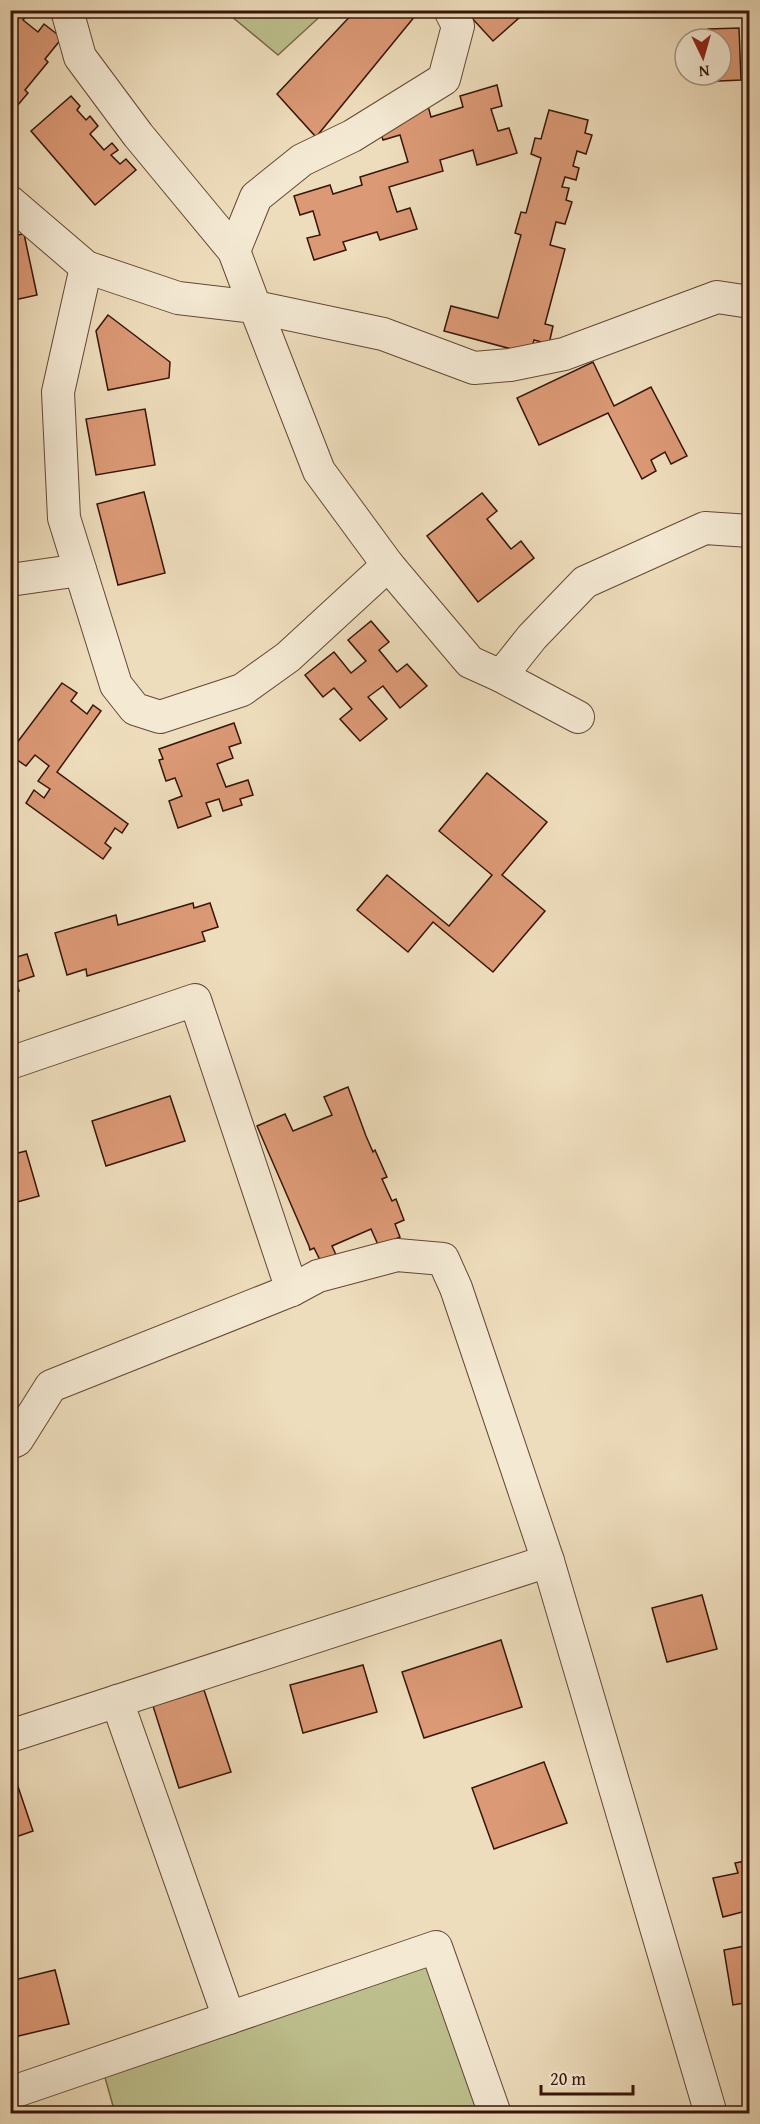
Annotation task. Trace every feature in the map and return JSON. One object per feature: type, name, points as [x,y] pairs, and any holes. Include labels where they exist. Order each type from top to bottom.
[{"type":"street","points":[[68,10],[80,57],[138,135],[234,251],[319,471],[388,565],[470,662],[578,717]]},
{"type":"street","points":[[234,251],[256,197],[302,160],[352,136],[444,79],[459,26],[450,10]]},
{"type":"street","points":[[10,202],[86,267],[178,298],[255,307],[383,334],[474,368],[564,354],[717,297],[750,302]]},
{"type":"street","points":[[86,267],[58,392],[64,518],[116,685],[135,709],[160,717],[242,690],[288,657],[388,565]]},
{"type":"street","points":[[501,676],[532,637],[585,582],[705,528],[750,531]]},
{"type":"street","points":[[10,580],[80,570]]},
{"type":"street","points":[[10,1063],[195,1000],[292,1290]]},
{"type":"street","points":[[10,1443],[17,1440],[51,1386],[292,1290],[318,1275],[397,1255],[443,1259],[456,1288],[548,1561],[711,2114]]},
{"type":"street","points":[[10,1736],[548,1561]]},
{"type":"street","points":[[117,1701],[229,2018]]},
{"type":"street","points":[[10,2093],[436,1947],[495,2114]]},
{"type":"green space","points":[[326,10],[278,55],[225,11]]},
{"type":"green space","points":[[433,1953],[479,2113],[115,2113],[97,2049]]},
{"type":"building","points":[[10,10],[21,10],[27,15],[23,20],[38,32],[44,24],[62,38],[45,59],[48,62],[25,90],[28,93],[17,106],[12,102],[10,104]]},
{"type":"building","points":[[356,10],[420,10],[316,137],[277,94]]},
{"type":"building","points":[[472,10],[528,10],[493,41],[469,15]]},
{"type":"building","points":[[733,28],[739,28],[741,80],[733,80]]},
{"type":"building","points":[[497,85],[502,106],[491,109],[498,131],[509,128],[517,153],[477,165],[473,150],[440,160],[443,171],[389,187],[397,212],[410,208],[417,229],[380,240],[377,232],[343,242],[346,250],[314,260],[307,238],[320,235],[313,211],[300,215],[294,196],[330,185],[333,194],[362,185],[360,177],[408,162],[400,135],[383,140],[377,121],[428,106],[431,117],[463,107],[460,96]]},
{"type":"building","points":[[71,96],[80,106],[77,110],[86,120],[90,116],[98,126],[90,134],[104,150],[112,143],[118,150],[111,155],[120,164],[126,159],[136,170],[95,205],[31,131]]},
{"type":"building","points":[[549,110],[588,120],[585,133],[592,135],[586,154],[577,151],[573,166],[579,168],[576,180],[565,177],[562,187],[569,188],[566,200],[572,202],[565,224],[556,222],[550,245],[565,249],[545,324],[553,326],[549,344],[534,340],[530,354],[444,331],[451,306],[498,318],[521,235],[515,233],[521,212],[526,213],[541,158],[531,154],[535,138],[541,139]]},
{"type":"building","points":[[24,234],[37,295],[10,301],[10,236]]},
{"type":"building","points":[[108,315],[170,362],[169,378],[108,390],[96,331]]},
{"type":"building","points":[[593,362],[614,406],[651,387],[687,456],[671,464],[665,452],[651,460],[656,471],[642,479],[608,413],[539,445],[517,398]]},
{"type":"building","points":[[145,409],[155,465],[96,475],[86,419]]},
{"type":"building","points":[[144,492],[165,573],[118,585],[97,504]]},
{"type":"building","points":[[482,493],[497,511],[487,519],[511,549],[521,541],[534,558],[478,602],[427,536]]},
{"type":"building","points":[[371,621],[389,642],[379,650],[397,672],[407,664],[427,686],[400,708],[383,686],[368,697],[387,719],[360,741],[340,719],[352,709],[334,688],[323,697],[305,675],[334,652],[351,673],[366,661],[348,640]]},
{"type":"building","points":[[62,683],[77,693],[71,701],[87,714],[93,705],[101,711],[57,772],[128,824],[122,833],[115,828],[105,843],[111,848],[103,859],[26,803],[34,790],[44,798],[50,789],[38,781],[49,766],[35,755],[26,766],[10,755]]},
{"type":"building","points":[[234,723],[241,743],[229,747],[233,758],[217,764],[226,787],[248,780],[253,795],[240,799],[242,805],[223,811],[219,799],[206,803],[211,816],[178,828],[169,801],[182,796],[175,778],[166,781],[159,760],[163,759],[159,749]]},
{"type":"building","points":[[487,773],[547,822],[502,875],[545,911],[493,972],[433,922],[408,952],[357,910],[387,875],[449,926],[492,875],[439,831]]},
{"type":"building","points":[[193,903],[194,908],[210,903],[218,927],[202,932],[205,941],[87,976],[86,969],[67,975],[55,933],[116,915],[118,925]]},
{"type":"building","points":[[27,954],[34,976],[16,982],[19,991],[10,994],[10,959]]},
{"type":"building","points":[[348,1087],[366,1136],[387,1177],[382,1179],[392,1201],[396,1199],[404,1220],[395,1224],[400,1237],[379,1247],[371,1229],[332,1246],[337,1257],[321,1262],[314,1248],[310,1250],[257,1126],[285,1114],[293,1131],[332,1115],[324,1097]]},
{"type":"building","points":[[170,1096],[185,1141],[106,1166],[92,1121]]},
{"type":"building","points":[[26,1151],[39,1196],[10,1204],[10,1155]]},
{"type":"building","points":[[702,1595],[717,1649],[667,1662],[652,1608]]},
{"type":"building","points":[[501,1640],[522,1707],[424,1738],[402,1672]]},
{"type":"building","points":[[363,1665],[377,1712],[303,1733],[290,1685]]},
{"type":"building","points":[[204,1690],[231,1772],[179,1788],[153,1706]]},
{"type":"building","points":[[544,1762],[567,1823],[494,1849],[472,1788]]},
{"type":"building","points":[[10,1763],[33,1831],[10,1839]]},
{"type":"building","points":[[750,1860],[750,1910],[723,1917],[713,1878],[738,1873],[735,1863]]},
{"type":"building","points":[[750,1945],[750,2002],[733,2005],[724,1950]]},
{"type":"building","points":[[55,1970],[69,2024],[10,2038],[10,1981]]}]
